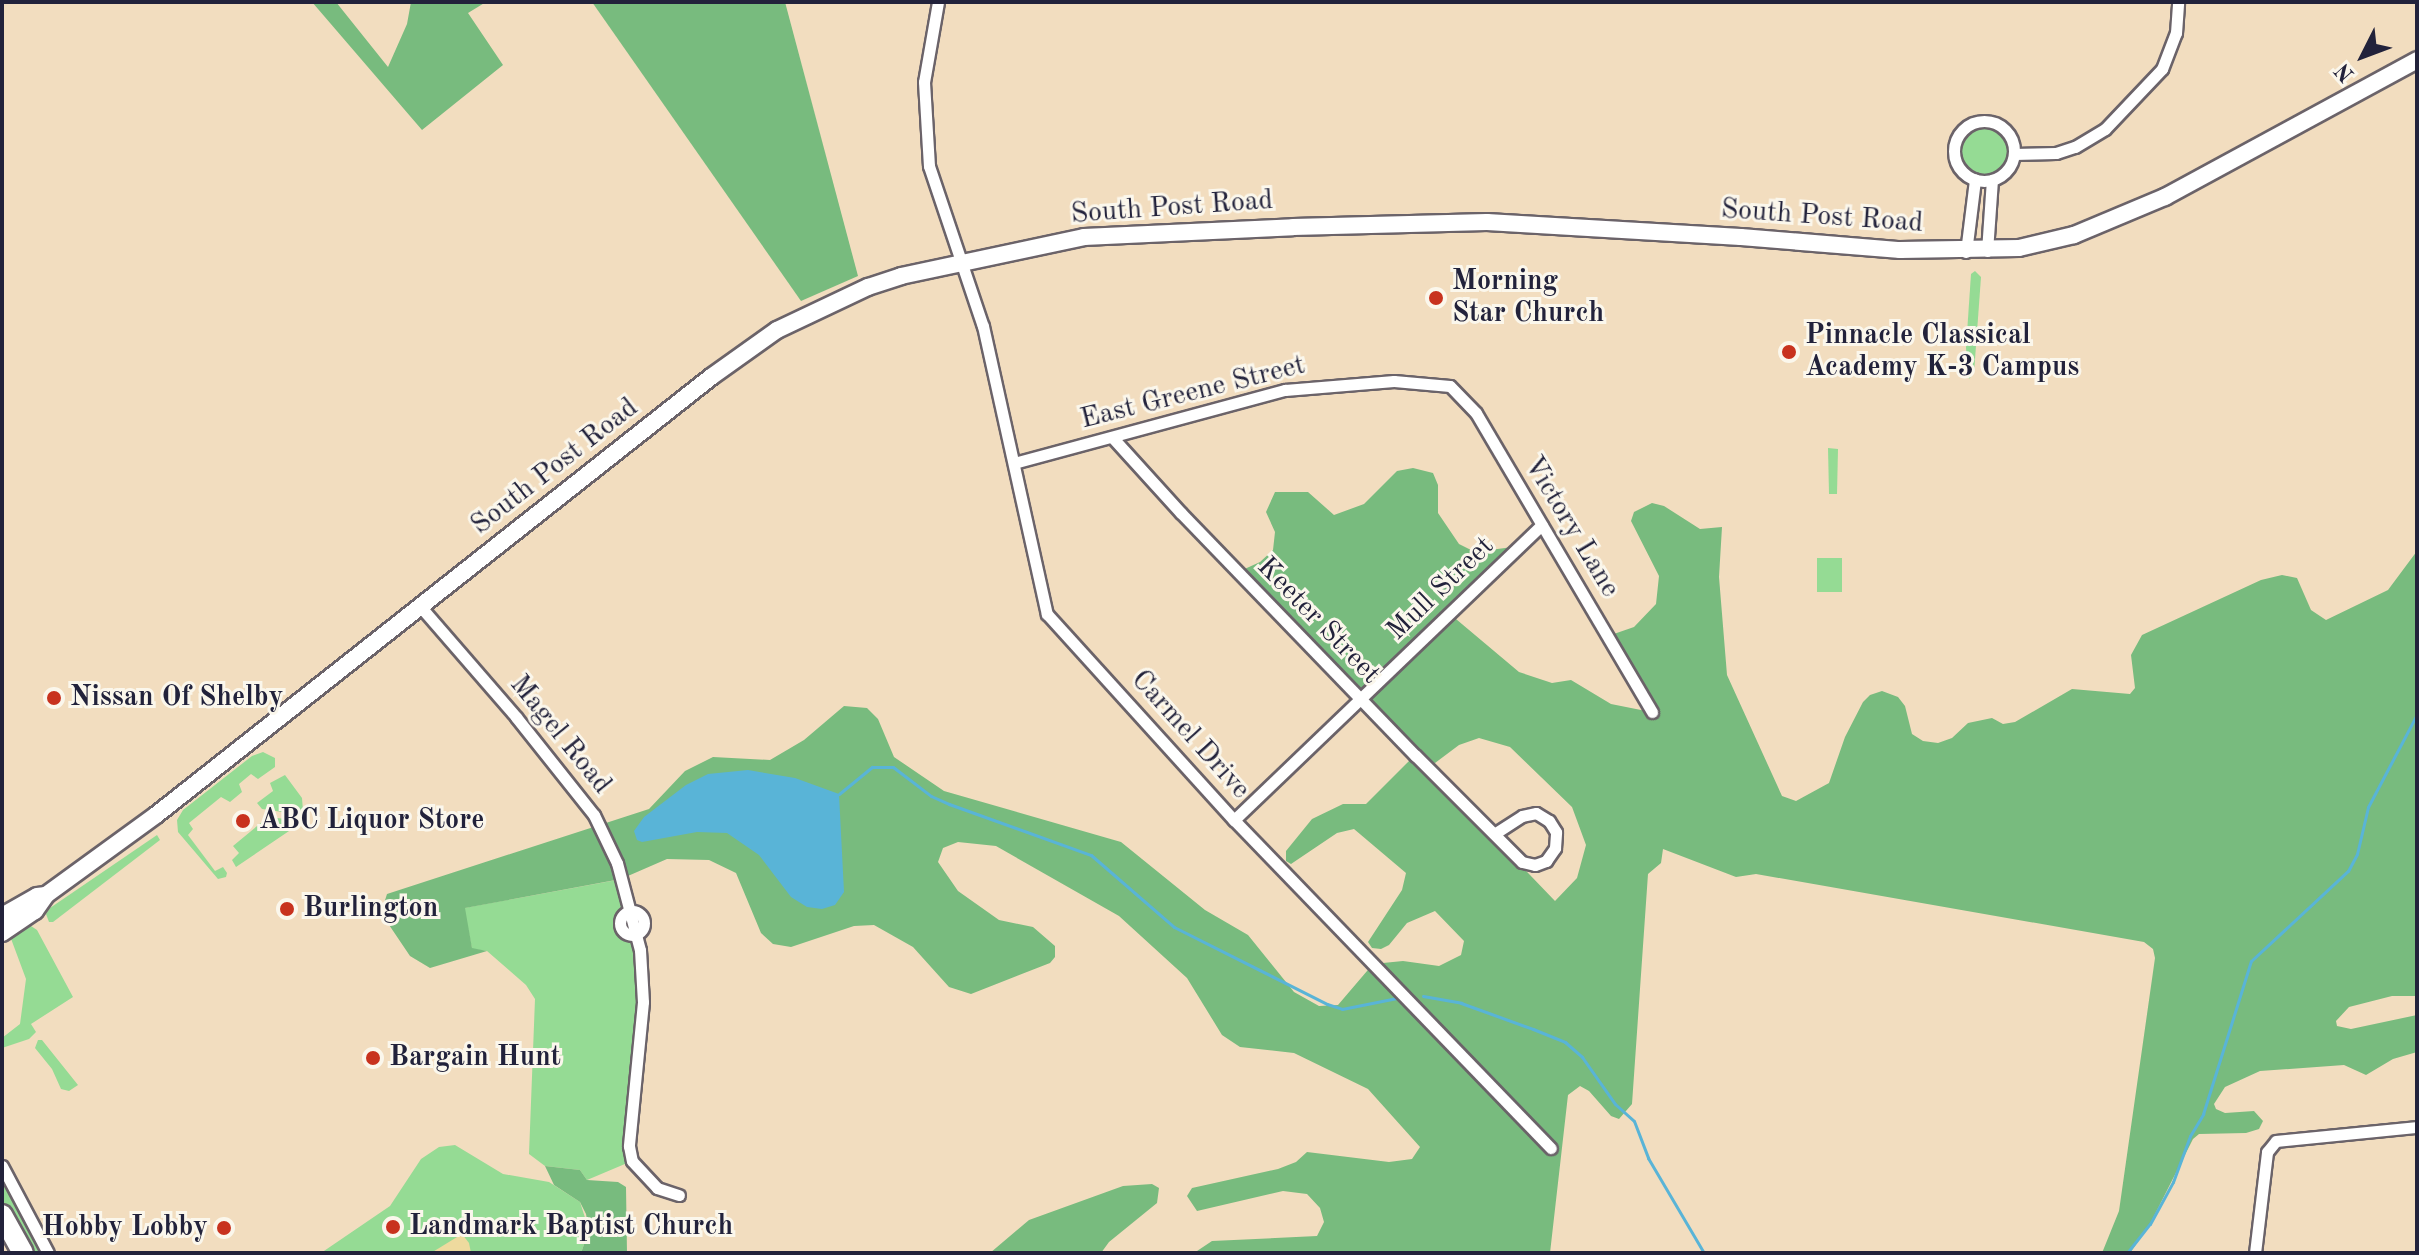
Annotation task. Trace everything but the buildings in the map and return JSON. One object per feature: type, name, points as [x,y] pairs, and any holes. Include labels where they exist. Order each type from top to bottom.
[{"type":"highway","points":[[2,1215],[23,1253]]},
{"type":"main road","name":"South Post Road","points":[[2,933],[35,911],[46,895],[118,845],[711,377],[777,330],[853,292],[901,276],[961,262],[1084,237],[1120,233],[1487,222],[1966,252],[2050,242],[2131,213],[2417,60]]},
{"type":"main road","name":"South Post Road","points":[[2,916],[37,896],[46,895]]},
{"type":"street","name":"Carmel Drive","points":[[938,2],[926,63],[926,143],[935,189],[987,340],[1047,614],[1234,820],[1551,1148]]},
{"type":"street","points":[[2014,154],[2056,153],[2075,147],[2105,129],[2162,69],[2176,33],[2178,2]]},
{"type":"street","points":[[1980,122],[2000,126],[2012,141],[2014,154],[2008,170],[1992,180],[1975,180],[1959,168],[1955,148],[1963,131],[1980,122]]},
{"type":"street","points":[[1966,252],[1975,180]]},
{"type":"street","points":[[1987,251],[1992,180]]},
{"type":"street","name":"East Greene Street","points":[[1014,463],[1285,390],[1346,384],[1434,383]]},
{"type":"street","name":"Victory Lane","points":[[1434,383],[1450,386],[1466,399],[1652,712]]},
{"type":"street","name":"Keeter Street","points":[[1112,437],[1360,699],[1494,834],[1522,862],[1535,865],[1546,861],[1555,848],[1556,832],[1549,821],[1536,813],[1522,816],[1494,834]]},
{"type":"street","name":"Mull Street","points":[[1234,820],[1542,525]]},
{"type":"street","name":"Magel Road","points":[[420,606],[516,717],[594,815],[617,863],[636,934],[643,1002],[629,1146],[632,1161],[642,1175],[657,1188],[679,1195]]},
{"type":"street","points":[[2255,1253],[2270,1145],[2292,1137],[2417,1127]]},
{"type":"street","points":[[2,1166],[48,1253]]},
{"type":"green space","points":[[312,2],[336,2],[388,67],[407,24],[411,2],[486,2],[468,13],[503,65],[422,130]]},
{"type":"green space","points":[[592,2],[785,2],[858,276],[801,301]]},
{"type":"green space","points":[[1985,127],[2003,134],[2010,152],[2003,170],[1985,177],[1967,170],[1960,152],[1967,134]]},
{"type":"green space","points":[[1975,271],[1981,277],[1974,373],[1969,379],[1966,348],[1971,274]]},
{"type":"green space","points":[[1828,448],[1838,449],[1837,494],[1829,494]]},
{"type":"green space","points":[[1413,468],[1433,473],[1438,485],[1438,513],[1459,544],[1475,552],[1520,546],[1450,614],[1519,672],[1552,683],[1571,680],[1611,704],[1651,712],[1608,636],[1634,627],[1656,604],[1659,576],[1631,521],[1634,512],[1652,503],[1664,506],[1700,529],[1722,527],[1719,577],[1727,675],[1782,796],[1796,801],[1829,783],[1845,737],[1863,702],[1870,695],[1882,691],[1898,697],[1905,706],[1912,734],[1923,741],[1938,743],[1952,738],[1968,723],[1992,718],[2003,724],[2015,722],[2072,689],[2130,694],[2135,688],[2131,655],[2142,635],[2261,580],[2282,575],[2297,578],[2311,610],[2326,620],[2388,590],[2417,551],[2417,996],[2392,996],[2349,1007],[2336,1021],[2337,1026],[2351,1029],[2417,1015],[2417,1052],[2393,1059],[2366,1075],[2344,1065],[2260,1071],[2225,1087],[2214,1104],[2216,1109],[2225,1113],[2254,1111],[2263,1121],[2259,1129],[2246,1133],[2199,1134],[2193,1139],[2150,1224],[2130,1253],[2102,1253],[2119,1211],[2155,958],[2153,949],[2144,942],[1756,874],[1736,877],[1663,849],[1661,863],[1648,874],[1632,1104],[1619,1119],[1611,1116],[1589,1091],[1580,1086],[1568,1095],[1550,1253],[1194,1253],[1212,1241],[1317,1236],[1324,1222],[1320,1208],[1307,1194],[1283,1191],[1197,1211],[1187,1196],[1192,1188],[1278,1169],[1296,1162],[1307,1152],[1389,1162],[1412,1159],[1420,1147],[1368,1089],[1294,1053],[1240,1047],[1222,1035],[1187,978],[1119,916],[996,846],[958,842],[943,848],[938,862],[958,891],[999,920],[1033,927],[1055,946],[1055,957],[1050,963],[971,994],[949,987],[913,947],[874,925],[854,926],[791,947],[773,944],[761,933],[736,873],[709,860],[667,859],[621,879],[465,908],[472,948],[487,951],[430,968],[410,956],[381,913],[387,894],[649,809],[685,771],[713,757],[770,760],[804,740],[844,706],[867,708],[878,719],[894,757],[944,791],[1121,842],[1205,910],[1248,935],[1294,992],[1319,1006],[1338,1005],[1373,964],[1403,961],[1439,966],[1461,955],[1464,941],[1435,911],[1407,923],[1389,945],[1381,949],[1372,948],[1368,942],[1402,890],[1406,873],[1354,829],[1337,833],[1291,864],[1286,861],[1286,851],[1312,819],[1343,804],[1366,804],[1415,755],[1555,901],[1577,878],[1586,845],[1572,807],[1510,747],[1479,738],[1459,745],[1435,763],[1425,760],[1238,572],[1260,562],[1273,550],[1275,532],[1266,512],[1275,492],[1308,492],[1334,515],[1364,504],[1397,471]]},
{"type":"green space","points":[[1817,558],[1842,558],[1842,592],[1817,592]]},
{"type":"green space","points":[[263,752],[275,758],[275,767],[258,779],[251,774],[239,784],[242,792],[230,802],[221,797],[189,823],[193,829],[188,835],[215,871],[223,867],[227,873],[226,877],[218,879],[178,832],[177,820],[183,810],[252,756]]},
{"type":"green space","points":[[285,775],[302,798],[303,811],[296,814],[262,809],[257,803],[273,791],[270,783]]},
{"type":"green space","points":[[268,817],[286,819],[292,829],[236,867],[232,860],[239,853],[233,846]]},
{"type":"green space","points":[[157,835],[160,840],[49,922],[46,914],[50,908]]},
{"type":"green space","points":[[622,879],[640,950],[632,1161],[587,1180],[580,1170],[545,1166],[529,1154],[535,999],[526,985],[487,951],[472,949],[464,908]]},
{"type":"green space","points":[[28,924],[37,930],[73,997],[31,1024],[36,1032],[29,1039],[2,1048],[2,1038],[20,1024],[26,979],[10,936]]},
{"type":"green space","points":[[38,1040],[42,1040],[78,1085],[69,1091],[61,1089],[52,1069],[35,1048]]},
{"type":"green space","points":[[455,1145],[503,1174],[549,1182],[580,1202],[589,1230],[581,1253],[321,1253],[390,1206],[421,1159],[439,1147]]},
{"type":"green space","points":[[545,1166],[580,1170],[587,1180],[618,1182],[626,1187],[627,1253],[581,1253],[589,1230],[586,1214],[580,1202],[554,1185]]},
{"type":"green space","points":[[2,1175],[43,1253],[28,1253],[11,1223],[2,1205]]},
{"type":"green space","points":[[1152,1184],[1159,1188],[1157,1203],[1109,1242],[1101,1253],[990,1253],[1029,1220],[1123,1186]]},
{"type":"sand","points":[[462,1234],[469,1243],[471,1253],[431,1253]]},
{"type":"water","points":[[748,770],[795,778],[839,794],[844,892],[835,905],[822,909],[807,907],[791,897],[759,855],[727,833],[697,832],[642,842],[637,840],[634,831],[644,817],[686,785],[708,774]]},
{"type":"waterway","points":[[2127,1253],[2150,1224],[2173,1182],[2190,1136],[2203,1114],[2251,961],[2348,871],[2357,854],[2368,807],[2417,714]]},
{"type":"waterway","points":[[839,794],[872,767],[893,767],[931,796],[1091,855],[1174,927],[1327,1004],[1342,1009],[1397,998]]},
{"type":"waterway","points":[[1423,996],[1461,1003],[1533,1029],[1565,1042],[1582,1057],[1615,1104],[1634,1121],[1648,1158],[1704,1253]]},
{"type":"place","name":"Morning Star Church","points":[[1436,298]]},
{"type":"place","name":"Pinnacle Classical Academy K-3 Campus","points":[[1789,352]]},
{"type":"place","name":"Nissan Of Shelby","points":[[54,698]]},
{"type":"place","name":"ABC Liquor Store","points":[[243,821]]},
{"type":"place","name":"Burlington","points":[[287,909]]},
{"type":"place","name":"Bargain Hunt","points":[[373,1058]]},
{"type":"place","name":"Landmark Baptist Church","points":[[393,1227]]},
{"type":"place","name":"Hobby Lobby","points":[[224,1228]]}]
